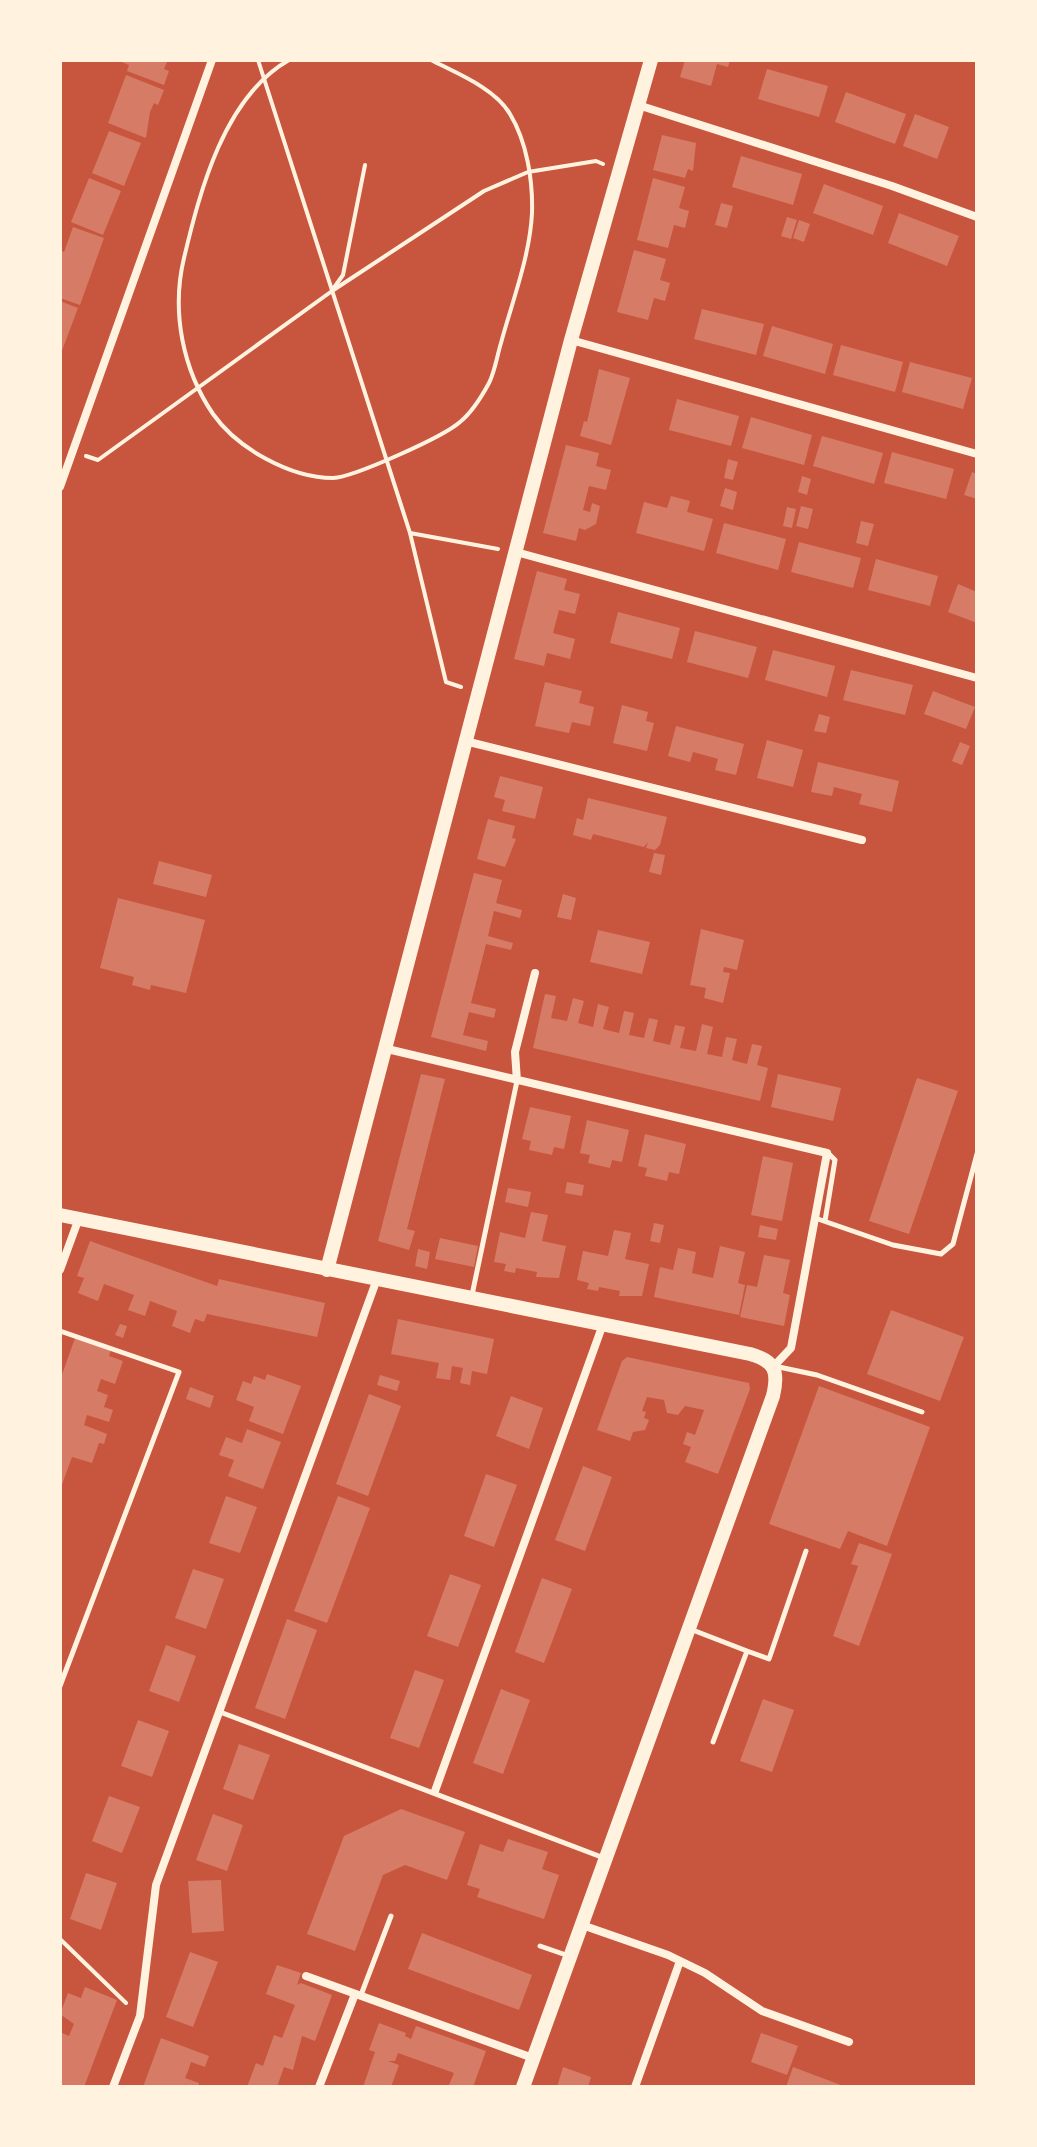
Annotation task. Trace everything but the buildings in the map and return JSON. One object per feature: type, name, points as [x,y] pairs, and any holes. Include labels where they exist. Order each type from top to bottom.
[{"type":"street","points":[[60,484],[212,60]]},
{"type":"street","points":[[327,1270],[382,1048],[571,340],[651,60]]},
{"type":"street","points":[[638,105],[892,186],[977,217]]},
{"type":"street","points":[[571,340],[977,454]]},
{"type":"street","points":[[516,552],[977,678]]},
{"type":"street","points":[[465,741],[862,840]]},
{"type":"street","points":[[517,1081],[515,1052],[535,973]]},
{"type":"street","points":[[382,1048],[827,1153],[791,1348],[774,1366]]},
{"type":"street","points":[[60,1215],[750,1354],[767,1359],[774,1366],[777,1379],[773,1396],[523,2087]]},
{"type":"street","points":[[60,1270],[79,1218]]},
{"type":"street","points":[[113,2087],[140,2016],[156,1885],[377,1279]]},
{"type":"street","points":[[435,1791],[603,1324]]},
{"type":"street","points":[[582,1925],[680,1961],[762,2011],[849,2042]]},
{"type":"street","points":[[635,2087],[680,1961]]},
{"type":"street","points":[[306,1976],[533,2058]]},
{"type":"street","points":[[319,2087],[358,1995]]},
{"type":"lane","points":[[472,1297],[517,1081]]},
{"type":"lane","points":[[825,1221],[835,1160],[827,1153]]},
{"type":"lane","points":[[814,1217],[893,1245],[941,1254],[953,1244],[977,1154]]},
{"type":"lane","points":[[60,1331],[179,1372],[60,1686]]},
{"type":"lane","points":[[774,1366],[817,1375],[922,1412]]},
{"type":"lane","points":[[690,1628],[769,1659],[806,1551]]},
{"type":"lane","points":[[713,1742],[747,1651]]},
{"type":"lane","points":[[220,1712],[606,1858]]},
{"type":"lane","points":[[358,1995],[391,1916]]},
{"type":"lane","points":[[540,1946],[570,1956]]},
{"type":"path","points":[[258,60],[410,533],[446,682]]},
{"type":"path","points":[[289,60],[264,80],[236,114],[211,167],[180,276],[184,352],[195,387],[221,426],[255,453],[294,470],[334,478],[419,446],[460,422],[490,381],[532,213],[526,149],[509,111],[478,85],[431,60]]},
{"type":"path","points":[[73,450],[98,460],[332,291],[484,191],[528,172],[596,161],[619,172]]},
{"type":"path","points":[[332,291],[343,275],[365,165]]},
{"type":"path","points":[[410,533],[516,552]]},
{"type":"path","points":[[60,1939],[140,2016]]}]
